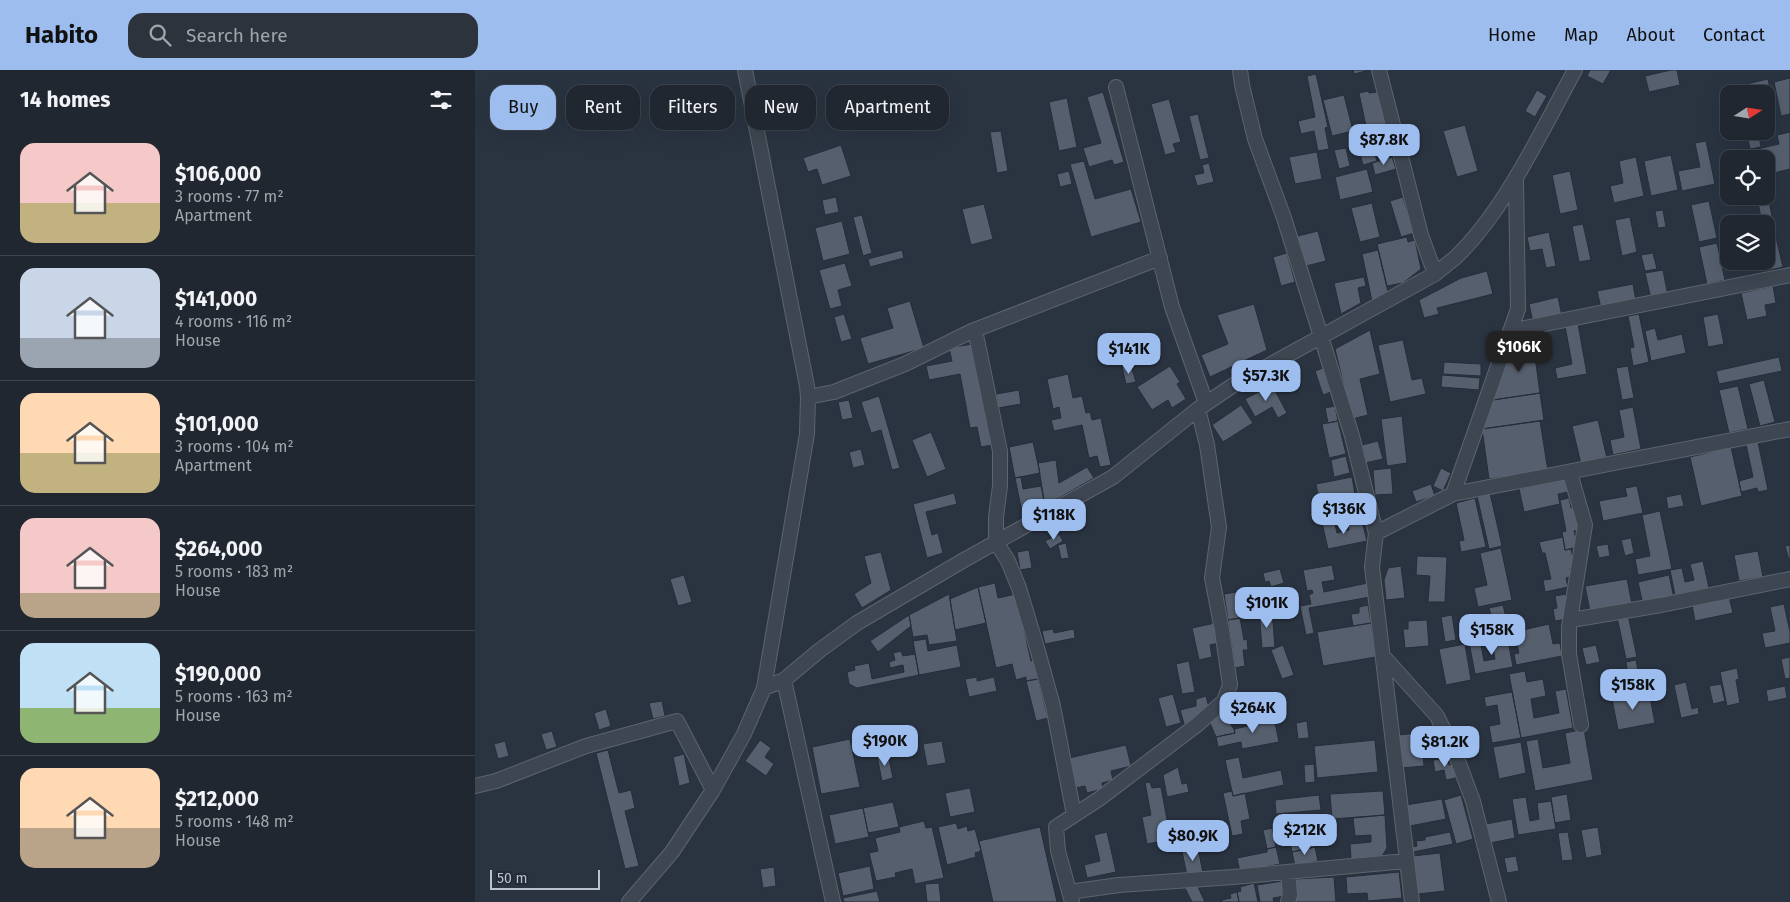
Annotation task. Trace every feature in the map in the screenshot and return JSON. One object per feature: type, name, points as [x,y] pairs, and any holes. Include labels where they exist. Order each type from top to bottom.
[{"type":"street","points":[[629,902],[672,852],[713,790],[744,734],[764,688],[807,434],[808,397],[745,70]]},
{"type":"street","points":[[1241,70],[1242,86],[1255,139],[1284,218],[1352,436],[1376,533],[1373,567],[1412,902]]},
{"type":"street","points":[[1379,70],[1421,235],[1435,274]]},
{"type":"street","points":[[764,688],[784,680],[857,623],[1113,477],[1202,406],[1235,384],[1435,274],[1455,258],[1492,213],[1516,177],[1575,70]]},
{"type":"street","points":[[1116,87],[1173,307],[1202,406],[1219,527],[1212,578],[1223,630],[1230,685],[1224,701],[1199,724],[1099,798],[1056,827],[1058,850],[1071,897],[1127,884],[1233,878],[1407,861]]},
{"type":"street","points":[[1453,494],[1518,309],[1516,177]]},
{"type":"street","points":[[808,397],[834,392],[905,364],[975,330],[1160,258]]},
{"type":"street","points":[[1510,331],[1790,275]]},
{"type":"street","points":[[975,330],[999,451],[1000,486],[996,517],[996,542],[1009,561],[1037,648],[1053,706],[1074,815]]},
{"type":"street","points":[[1376,533],[1453,494],[1570,473],[1790,429]]},
{"type":"street","points":[[1570,473],[1585,525],[1571,620],[1569,654],[1581,725]]},
{"type":"street","points":[[1571,620],[1661,605],[1790,579]]},
{"type":"street","points":[[1383,656],[1437,716],[1455,753],[1473,801],[1499,902]]},
{"type":"street","points":[[784,680],[833,902]]},
{"type":"street","points":[[475,786],[586,746],[677,721],[713,790]]},
{"type":"street","points":[[1288,872],[1289,902]]},
{"type":"building","points":[[1353,70],[1370,70],[1354,74]]},
{"type":"building","points":[[1590,70],[1611,70],[1603,84],[1587,76]]},
{"type":"building","points":[[1677,70],[1680,85],[1649,92],[1645,76]]},
{"type":"building","points":[[1316,74],[1328,127],[1325,128],[1329,149],[1318,151],[1314,131],[1301,134],[1298,121],[1315,117],[1307,76]]},
{"type":"building","points":[[1790,78],[1790,114],[1781,116],[1774,82]]},
{"type":"building","points":[[1768,79],[1769,85],[1742,85]]},
{"type":"building","points":[[1537,90],[1547,96],[1535,117],[1525,111]]},
{"type":"building","points":[[1368,91],[1369,93],[1378,92],[1386,127],[1367,131],[1359,93]]},
{"type":"building","points":[[1103,92],[1124,162],[1114,165],[1112,160],[1089,167],[1083,148],[1101,143],[1087,97]]},
{"type":"building","points":[[1344,95],[1353,131],[1332,136],[1323,100]]},
{"type":"building","points":[[1067,98],[1077,147],[1059,151],[1049,102]]},
{"type":"building","points":[[1169,99],[1181,142],[1173,144],[1176,152],[1165,155],[1151,104]]},
{"type":"building","points":[[1198,114],[1209,158],[1200,160],[1189,116]]},
{"type":"building","points":[[1465,125],[1478,171],[1457,177],[1443,131]]},
{"type":"building","points":[[1001,131],[1008,171],[997,173],[990,132]]},
{"type":"building","points":[[1790,132],[1790,169],[1775,173],[1775,150],[1753,150],[1779,144],[1777,135]]},
{"type":"building","points":[[1748,140],[1760,140],[1761,147],[1750,149]]},
{"type":"building","points":[[1706,141],[1715,184],[1682,191],[1678,171],[1700,167],[1695,143]]},
{"type":"building","points":[[1372,143],[1377,161],[1363,165],[1358,147]]},
{"type":"building","points":[[841,145],[851,176],[822,185],[817,169],[808,172],[803,158]]},
{"type":"building","points":[[1346,148],[1350,166],[1339,169],[1334,150]]},
{"type":"building","points":[[1317,152],[1322,179],[1295,184],[1289,157]]},
{"type":"building","points":[[1671,155],[1678,190],[1651,196],[1644,161]]},
{"type":"building","points":[[1392,157],[1396,169],[1375,175],[1372,163]]},
{"type":"building","points":[[1636,157],[1644,196],[1614,203],[1610,186],[1623,183],[1619,161]]},
{"type":"building","points":[[1084,161],[1095,199],[1131,189],[1141,222],[1091,237],[1070,164]]},
{"type":"building","points":[[1209,163],[1214,182],[1197,186],[1194,175],[1204,173],[1202,165]]},
{"type":"building","points":[[1367,169],[1373,192],[1340,200],[1335,177]]},
{"type":"building","points":[[1069,171],[1072,184],[1060,187],[1057,174]]},
{"type":"building","points":[[1570,171],[1578,210],[1560,214],[1552,175]]},
{"type":"building","points":[[836,197],[839,212],[825,215],[822,200]]},
{"type":"building","points":[[1403,197],[1414,233],[1401,237],[1390,201]]},
{"type":"building","points":[[1709,201],[1717,238],[1699,242],[1691,205]]},
{"type":"building","points":[[1372,203],[1380,237],[1360,242],[1351,208]]},
{"type":"building","points":[[984,204],[993,239],[971,245],[962,209]]},
{"type":"building","points":[[1759,205],[1770,205],[1772,215],[1760,215]]},
{"type":"building","points":[[1663,210],[1666,227],[1658,228],[1655,211]]},
{"type":"building","points":[[862,215],[872,253],[863,256],[853,217]]},
{"type":"building","points":[[1630,217],[1637,252],[1622,256],[1615,220]]},
{"type":"building","points":[[842,221],[850,254],[823,261],[815,228]]},
{"type":"building","points":[[1583,224],[1591,260],[1579,262],[1572,226]]},
{"type":"building","points":[[1318,231],[1326,261],[1302,267],[1294,237]]},
{"type":"building","points":[[1549,232],[1556,266],[1546,268],[1542,249],[1530,251],[1527,237]]},
{"type":"building","points":[[1775,233],[1783,267],[1775,269]]},
{"type":"building","points":[[1407,237],[1408,242],[1415,240],[1421,269],[1403,283],[1387,286],[1377,244]]},
{"type":"building","points":[[1717,243],[1720,270],[1723,270],[1725,280],[1707,284],[1699,247]]},
{"type":"building","points":[[902,250],[904,258],[870,267],[868,259]]},
{"type":"building","points":[[1378,250],[1388,292],[1372,301],[1362,254]]},
{"type":"building","points":[[1287,253],[1295,282],[1281,286],[1273,257]]},
{"type":"building","points":[[1653,253],[1657,269],[1645,271],[1641,255]]},
{"type":"building","points":[[845,263],[852,286],[838,290],[842,306],[830,309],[819,270]]},
{"type":"building","points":[[1663,270],[1668,296],[1651,299],[1645,273]]},
{"type":"building","points":[[1487,271],[1493,294],[1437,308],[1439,314],[1424,318],[1419,300],[1461,278]]},
{"type":"building","points":[[1364,277],[1366,286],[1358,288],[1361,303],[1341,314],[1334,283]]},
{"type":"building","points":[[1633,284],[1636,301],[1601,308],[1597,291]]},
{"type":"building","points":[[1773,286],[1776,303],[1765,305],[1767,316],[1747,320],[1741,293]]},
{"type":"building","points":[[1558,297],[1562,316],[1533,322],[1529,304]]},
{"type":"building","points":[[910,301],[924,348],[868,364],[860,338],[893,328],[887,308]]},
{"type":"building","points":[[1254,304],[1267,350],[1210,377],[1201,355],[1228,344],[1217,315]]},
{"type":"building","points":[[844,314],[852,339],[841,342],[834,317]]},
{"type":"building","points":[[1639,314],[1649,362],[1633,366],[1630,348],[1634,347],[1628,316]]},
{"type":"building","points":[[1718,314],[1724,344],[1708,347],[1703,317]]},
{"type":"building","points":[[1578,324],[1587,374],[1557,379],[1555,368],[1572,364],[1565,326]]},
{"type":"building","points":[[1655,328],[1658,340],[1682,334],[1686,353],[1651,361],[1645,331]]},
{"type":"building","points":[[1370,330],[1380,374],[1360,379],[1368,415],[1352,419],[1335,349]]},
{"type":"building","points":[[1403,340],[1412,380],[1422,378],[1426,394],[1390,402],[1378,345]]},
{"type":"building","points":[[1533,342],[1540,393],[1493,400],[1511,345]]},
{"type":"building","points":[[972,344],[992,445],[981,447],[977,427],[970,428],[960,374],[929,380],[926,366],[952,361],[949,348]]},
{"type":"building","points":[[1779,357],[1782,371],[1719,384],[1716,371]]},
{"type":"building","points":[[1444,362],[1481,364],[1481,376],[1443,374]]},
{"type":"building","points":[[1131,365],[1136,382],[1126,384],[1122,367]]},
{"type":"building","points":[[1170,366],[1180,382],[1177,384],[1186,399],[1172,408],[1168,400],[1152,410],[1137,387]]},
{"type":"building","points":[[1628,366],[1634,398],[1622,400],[1616,368]]},
{"type":"building","points":[[1323,368],[1331,392],[1323,395],[1315,371]]},
{"type":"building","points":[[1068,374],[1073,398],[1082,396],[1086,413],[1090,412],[1092,420],[1101,418],[1111,465],[1100,467],[1097,456],[1089,458],[1082,425],[1054,431],[1051,420],[1061,418],[1059,407],[1053,409],[1047,379]]},
{"type":"building","points":[[1442,375],[1480,378],[1479,390],[1441,387]]},
{"type":"building","points":[[1764,380],[1775,422],[1760,426],[1749,384]]},
{"type":"building","points":[[1272,385],[1287,413],[1278,418],[1272,407],[1255,417],[1245,399]]},
{"type":"building","points":[[1738,386],[1748,429],[1729,433],[1719,390]]},
{"type":"building","points":[[1019,390],[1021,404],[998,408],[996,394]]},
{"type":"building","points":[[1540,393],[1544,420],[1482,429],[1493,400]]},
{"type":"building","points":[[879,396],[900,468],[892,470],[881,430],[871,433],[861,402]]},
{"type":"building","points":[[849,400],[853,418],[842,420],[838,402]]},
{"type":"building","points":[[1241,405],[1253,423],[1223,442],[1212,425]]},
{"type":"building","points":[[1335,406],[1338,421],[1328,423],[1325,408]]},
{"type":"building","points":[[1633,407],[1641,449],[1613,455],[1610,440],[1624,437],[1619,410]]},
{"type":"building","points":[[1402,416],[1407,463],[1387,466],[1381,419]]},
{"type":"building","points":[[1598,420],[1607,458],[1581,464],[1572,426]]},
{"type":"building","points":[[1338,421],[1346,454],[1329,458],[1322,424]]},
{"type":"building","points":[[1540,421],[1548,471],[1489,479],[1482,429]]},
{"type":"building","points":[[931,432],[946,469],[927,477],[912,440]]},
{"type":"building","points":[[1378,441],[1383,459],[1365,463],[1362,445]]},
{"type":"building","points":[[1033,442],[1040,473],[1015,478],[1009,447]]},
{"type":"building","points":[[1758,442],[1768,490],[1758,492],[1757,488],[1741,492],[1739,481],[1753,477],[1746,444]]},
{"type":"building","points":[[1731,447],[1742,496],[1701,506],[1690,457]]},
{"type":"building","points":[[861,449],[865,465],[853,468],[849,452]]},
{"type":"building","points":[[1346,456],[1350,473],[1334,477],[1331,460]]},
{"type":"building","points":[[1056,460],[1059,483],[1087,467],[1094,478],[1045,506],[1038,463]]},
{"type":"building","points":[[1391,468],[1393,494],[1375,495],[1373,470]]},
{"type":"building","points":[[1441,468],[1451,473],[1443,491],[1433,486]]},
{"type":"building","points":[[1021,477],[1023,489],[1041,486],[1045,506],[1023,517],[1015,478]]},
{"type":"building","points":[[1352,477],[1355,494],[1319,500],[1316,484]]},
{"type":"building","points":[[1565,478],[1568,492],[1558,494],[1560,504],[1524,512],[1519,489]]},
{"type":"building","points":[[1431,484],[1435,496],[1416,502],[1412,491]]},
{"type":"building","points":[[1637,486],[1643,513],[1603,521],[1599,501],[1627,496],[1625,488]]},
{"type":"building","points":[[954,493],[957,504],[926,512],[932,535],[938,533],[943,553],[927,558],[913,504]]},
{"type":"building","points":[[1490,493],[1502,546],[1489,549],[1477,496]]},
{"type":"building","points":[[1681,494],[1684,506],[1668,509],[1666,497]]},
{"type":"building","points":[[1475,498],[1486,547],[1461,552],[1459,541],[1464,540],[1456,503]]},
{"type":"building","points":[[1569,498],[1571,508],[1574,507],[1579,530],[1574,531],[1578,547],[1565,550],[1562,532],[1566,531],[1560,500]]},
{"type":"building","points":[[1328,501],[1332,518],[1322,520],[1319,503]]},
{"type":"building","points":[[1660,511],[1672,569],[1638,575],[1635,559],[1650,556],[1642,515]]},
{"type":"building","points":[[1334,520],[1337,533],[1349,530],[1348,524],[1362,521],[1367,541],[1328,549],[1322,523]]},
{"type":"building","points":[[1059,534],[1063,541],[1050,549],[1045,541]]},
{"type":"building","points":[[1563,537],[1565,550],[1571,549],[1575,567],[1570,568],[1572,576],[1566,578],[1568,587],[1545,592],[1543,580],[1551,579],[1545,553],[1542,553],[1539,542]]},
{"type":"building","points":[[1631,538],[1634,553],[1625,556],[1621,540]]},
{"type":"building","points":[[1066,543],[1069,558],[1061,559],[1058,545]]},
{"type":"building","points":[[1608,544],[1610,556],[1599,558],[1596,546]]},
{"type":"building","points":[[1790,545],[1790,560],[1789,560],[1785,546]]},
{"type":"building","points":[[1501,548],[1512,600],[1478,607],[1474,588],[1487,585],[1480,553]]},
{"type":"building","points":[[1029,550],[1032,568],[1020,570],[1017,552]]},
{"type":"building","points":[[1758,551],[1763,577],[1739,581],[1734,555]]},
{"type":"building","points":[[881,552],[891,590],[862,608],[854,594],[871,583],[864,556]]},
{"type":"building","points":[[1417,556],[1447,557],[1445,602],[1428,602],[1430,576],[1416,575]]},
{"type":"building","points":[[1703,561],[1709,588],[1675,595],[1670,570],[1682,568],[1685,582],[1694,580],[1690,564]]},
{"type":"building","points":[[1332,565],[1335,580],[1322,582],[1324,592],[1368,583],[1370,597],[1309,608],[1314,633],[1306,635],[1300,606],[1311,604],[1309,595],[1313,593],[1312,590],[1307,591],[1303,570]]},
{"type":"building","points":[[1401,566],[1405,598],[1386,600],[1384,580],[1388,568]]},
{"type":"building","points":[[1280,569],[1284,583],[1271,587],[1269,581],[1265,582],[1263,573]]},
{"type":"building","points":[[684,575],[692,602],[678,606],[670,579]]},
{"type":"building","points":[[1669,575],[1674,598],[1643,605],[1638,582]]},
{"type":"building","points":[[1627,579],[1632,604],[1590,611],[1585,586]]},
{"type":"building","points":[[995,583],[998,598],[1016,594],[1031,661],[1034,660],[1038,679],[1026,681],[1026,677],[1016,680],[1012,664],[996,668],[978,587]]},
{"type":"building","points":[[978,587],[986,623],[955,630],[950,599]]},
{"type":"building","points":[[1236,592],[1240,618],[1228,620],[1224,594]]},
{"type":"building","points":[[949,594],[957,641],[929,645],[927,635],[913,637],[909,615]]},
{"type":"building","points":[[1566,594],[1568,605],[1565,606],[1568,619],[1555,621],[1553,609],[1557,608],[1555,596]]},
{"type":"building","points":[[1729,597],[1733,613],[1695,621],[1692,605]]},
{"type":"building","points":[[1784,604],[1790,632],[1790,643],[1765,648],[1762,633],[1775,631],[1770,607]]},
{"type":"building","points":[[1368,605],[1371,623],[1353,626],[1351,614],[1359,613],[1359,607]]},
{"type":"building","points":[[1503,605],[1509,629],[1496,633],[1489,608]]},
{"type":"building","points":[[1272,610],[1275,647],[1262,648],[1259,611]]},
{"type":"building","points":[[909,615],[911,626],[878,652],[870,641]]},
{"type":"building","points":[[1452,615],[1456,640],[1445,642],[1441,617]]},
{"type":"building","points":[[1628,615],[1637,657],[1626,659],[1617,617]]},
{"type":"building","points":[[1240,618],[1244,640],[1247,639],[1248,650],[1243,650],[1245,666],[1235,668],[1228,620]]},
{"type":"building","points":[[1427,620],[1429,646],[1405,648],[1403,629],[1408,629],[1408,621]]},
{"type":"building","points":[[1215,623],[1219,643],[1210,645],[1212,657],[1199,660],[1192,628]]},
{"type":"building","points":[[1371,623],[1376,657],[1323,666],[1317,632]]},
{"type":"building","points":[[1549,624],[1553,644],[1560,643],[1562,656],[1516,665],[1514,654],[1519,653],[1514,632]]},
{"type":"building","points":[[1053,629],[1054,633],[1074,629],[1075,638],[1045,644],[1042,631]]},
{"type":"building","points":[[1507,635],[1513,667],[1475,674],[1469,642],[1480,640],[1484,661],[1495,659],[1491,638]]},
{"type":"building","points":[[926,639],[928,651],[957,645],[961,667],[919,675],[913,641]]},
{"type":"building","points":[[1465,644],[1471,680],[1446,685],[1439,649]]},
{"type":"building","points":[[1283,645],[1294,675],[1282,679],[1271,650]]},
{"type":"building","points":[[1596,645],[1600,662],[1586,665],[1582,648]]},
{"type":"building","points":[[901,651],[903,656],[915,654],[919,675],[857,688],[849,684],[847,672],[855,670],[854,666],[869,663],[872,679],[904,672],[903,665],[890,668],[889,662],[895,660],[893,653]]},
{"type":"building","points":[[1790,657],[1790,678],[1785,679],[1781,659]]},
{"type":"building","points":[[1636,660],[1639,676],[1647,674],[1650,688],[1612,695],[1609,679],[1628,675],[1626,662]]},
{"type":"building","points":[[1189,661],[1195,692],[1182,694],[1176,664]]},
{"type":"building","points":[[1737,668],[1739,679],[1736,680],[1740,703],[1727,706],[1720,672]]},
{"type":"building","points":[[1525,671],[1527,682],[1543,679],[1546,696],[1531,699],[1534,718],[1559,713],[1555,691],[1566,689],[1573,728],[1521,738],[1509,674]]},
{"type":"building","points":[[977,677],[977,681],[994,677],[997,691],[969,697],[965,679]]},
{"type":"building","points":[[1038,679],[1048,718],[1036,721],[1026,681]]},
{"type":"building","points":[[1686,682],[1692,709],[1698,707],[1699,714],[1681,718],[1674,685]]},
{"type":"building","points":[[1721,684],[1725,701],[1713,704],[1709,686]]},
{"type":"building","points":[[1785,686],[1787,698],[1768,702],[1766,690]]},
{"type":"building","points":[[1269,692],[1272,709],[1261,711],[1258,694]]},
{"type":"building","points":[[1512,692],[1521,738],[1492,743],[1489,726],[1500,724],[1497,705],[1486,707],[1484,697]]},
{"type":"building","points":[[1649,692],[1655,723],[1618,730],[1612,699]]},
{"type":"building","points":[[1173,694],[1181,723],[1166,727],[1158,698]]},
{"type":"building","points":[[1206,696],[1209,708],[1185,727],[1180,710],[1196,706],[1196,699]]},
{"type":"building","points":[[662,701],[665,716],[653,719],[649,703]]},
{"type":"building","points":[[606,709],[611,726],[599,730],[594,713]]},
{"type":"building","points":[[1222,712],[1235,733],[1216,737],[1210,723]]},
{"type":"building","points":[[1273,713],[1279,742],[1242,749],[1241,742],[1218,747],[1216,737],[1235,733],[1234,729],[1262,723],[1261,715]]},
{"type":"building","points":[[1307,721],[1309,738],[1298,739],[1296,723]]},
{"type":"building","points":[[1584,729],[1593,780],[1535,791],[1526,741],[1538,739],[1543,768],[1570,763],[1565,733]]},
{"type":"building","points":[[552,731],[557,747],[546,750],[541,734]]},
{"type":"building","points":[[1439,731],[1440,741],[1430,741],[1431,751],[1423,751],[1424,766],[1402,768],[1398,735]]},
{"type":"building","points":[[850,739],[860,787],[821,794],[812,747]]},
{"type":"building","points":[[760,740],[771,748],[765,757],[774,764],[766,776],[745,761]]},
{"type":"building","points":[[1375,740],[1378,772],[1317,778],[1314,746]]},
{"type":"building","points":[[505,741],[509,756],[498,759],[494,744]]},
{"type":"building","points":[[942,741],[946,763],[927,766],[923,744]]},
{"type":"building","points":[[1521,742],[1526,773],[1499,779],[1493,747]]},
{"type":"building","points":[[1126,745],[1131,766],[1111,771],[1113,780],[1102,783],[1103,789],[1087,793],[1085,786],[1076,788],[1069,758]]},
{"type":"building","points":[[608,750],[619,793],[631,790],[635,808],[625,811],[639,866],[625,869],[596,753]]},
{"type":"building","points":[[684,754],[690,783],[679,786],[673,757]]},
{"type":"building","points":[[888,754],[893,778],[882,781],[877,756]]},
{"type":"building","points":[[1239,757],[1243,778],[1281,770],[1284,785],[1233,796],[1225,760]]},
{"type":"building","points":[[1447,758],[1449,765],[1454,764],[1456,778],[1446,780],[1444,770],[1435,772],[1433,760]]},
{"type":"building","points":[[1314,764],[1315,782],[1305,783],[1304,765]]},
{"type":"building","points":[[1178,767],[1182,784],[1187,783],[1189,792],[1167,797],[1163,775]]},
{"type":"building","points":[[1150,782],[1152,788],[1161,787],[1173,852],[1166,853],[1163,841],[1147,844],[1142,817],[1151,815],[1145,783]]},
{"type":"building","points":[[970,788],[975,812],[950,817],[945,793]]},
{"type":"building","points":[[1232,791],[1233,796],[1245,793],[1250,819],[1241,821],[1243,834],[1232,836],[1223,793]]},
{"type":"building","points":[[1383,791],[1385,815],[1332,819],[1330,794]]},
{"type":"building","points":[[1567,794],[1571,820],[1555,823],[1551,797]]},
{"type":"building","points":[[1319,795],[1321,810],[1276,814],[1275,800]]},
{"type":"building","points":[[1461,795],[1473,839],[1456,844],[1444,800]]},
{"type":"building","points":[[1526,797],[1530,821],[1539,819],[1537,803],[1551,801],[1556,829],[1518,835],[1512,799]]},
{"type":"building","points":[[1442,799],[1446,819],[1410,826],[1406,805]]},
{"type":"building","points":[[893,802],[899,827],[868,833],[863,808]]},
{"type":"building","points":[[863,808],[869,837],[835,844],[829,815]]},
{"type":"building","points":[[1385,815],[1387,848],[1382,856],[1351,859],[1350,844],[1371,842],[1371,835],[1355,836],[1353,818]]},
{"type":"building","points":[[1512,819],[1515,838],[1490,843],[1486,824]]},
{"type":"building","points":[[924,821],[926,828],[932,827],[944,878],[915,884],[912,869],[895,873],[896,877],[876,881],[869,853],[878,851],[875,838],[900,832],[899,827]]},
{"type":"building","points":[[956,823],[958,829],[967,826],[968,831],[975,829],[981,851],[975,853],[976,857],[947,865],[938,827]]},
{"type":"building","points":[[1324,826],[1328,844],[1292,852],[1290,843],[1299,842],[1298,838],[1311,835],[1309,829]]},
{"type":"building","points":[[1040,827],[1057,902],[993,902],[979,841]]},
{"type":"building","points":[[1598,827],[1602,855],[1586,858],[1581,830]]},
{"type":"building","points":[[1272,828],[1276,847],[1267,849],[1263,830]]},
{"type":"building","points":[[1107,832],[1116,872],[1087,878],[1084,865],[1100,861],[1094,835]]},
{"type":"building","points":[[1450,832],[1453,844],[1413,852],[1412,847],[1417,846],[1416,841],[1425,840],[1425,837]]},
{"type":"building","points":[[1568,832],[1573,860],[1562,861],[1558,833]]},
{"type":"building","points":[[1276,847],[1280,864],[1240,872],[1237,858],[1267,852],[1267,849]]},
{"type":"building","points":[[1315,847],[1318,861],[1295,866],[1292,852]]},
{"type":"building","points":[[1198,848],[1203,873],[1187,876],[1182,851]]},
{"type":"building","points":[[1440,853],[1445,891],[1418,894],[1413,856]]},
{"type":"building","points":[[1516,856],[1519,871],[1507,873],[1504,858]]},
{"type":"building","points":[[870,866],[874,889],[843,896],[838,873]]},
{"type":"building","points":[[774,867],[776,886],[763,888],[760,869]]},
{"type":"building","points":[[1399,872],[1402,898],[1368,901],[1367,893],[1347,894],[1346,877]]},
{"type":"building","points":[[1334,877],[1336,902],[1293,902],[1294,879]]},
{"type":"building","points":[[1283,881],[1285,896],[1273,898],[1274,902],[1260,902],[1257,885]]},
{"type":"building","points":[[939,883],[941,902],[927,902],[925,884]]},
{"type":"building","points":[[1254,883],[1258,902],[1239,902],[1237,892],[1241,891],[1240,887]]},
{"type":"building","points":[[1197,885],[1205,902],[1192,902],[1184,886]]},
{"type":"building","points":[[877,891],[880,902],[844,902],[843,898]]},
{"type":"building","points":[[1237,892],[1239,902],[1222,902],[1222,900],[1231,898],[1230,894]]}]
